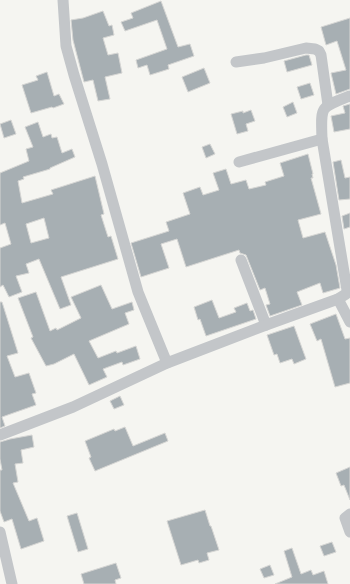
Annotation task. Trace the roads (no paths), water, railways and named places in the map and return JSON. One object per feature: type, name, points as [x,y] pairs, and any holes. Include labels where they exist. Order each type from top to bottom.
[{"type":"street","points":[[63,0],[66,46],[74,76],[102,164],[138,292],[167,363]]},
{"type":"street","points":[[236,62],[264,58],[306,48],[315,49],[319,51],[321,55],[328,105]]},
{"type":"street","points":[[0,435],[74,407],[167,363],[338,299],[346,294],[348,290],[322,139],[321,114],[328,105],[350,96]]},
{"type":"street","points":[[239,162],[322,139]]},
{"type":"street","points":[[241,260],[266,325]]},
{"type":"street","points":[[338,299],[350,322]]},
{"type":"street","points":[[350,514],[345,518],[350,532]]},
{"type":"street","points":[[0,532],[12,584]]}]
